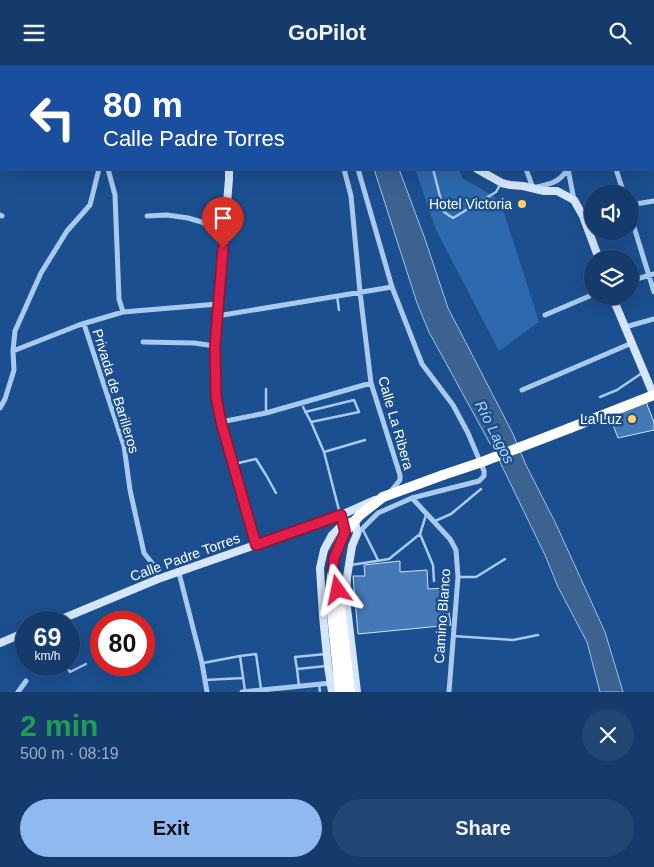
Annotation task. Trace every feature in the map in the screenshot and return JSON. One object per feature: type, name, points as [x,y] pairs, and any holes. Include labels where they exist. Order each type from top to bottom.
[{"type":"highway","points":[[340,692],[330,594],[334,558],[343,528],[385,496],[482,462],[654,396]]},
{"type":"highway","points":[[333,570],[338,590],[350,692]]},
{"type":"highway","points":[[343,633],[352,644]]},
{"type":"street","points":[[0,409],[14,370],[15,331],[41,273],[67,231],[90,205],[99,170]]},
{"type":"street","points":[[108,170],[115,195],[119,299],[123,312]]},
{"type":"street","points":[[229,170],[215,346],[216,396],[221,422],[256,545]]},
{"type":"street","name":"Calle La Ribera","points":[[344,170],[351,196],[371,383],[400,475],[397,485],[385,496]]},
{"type":"street","points":[[357,692],[346,599],[352,546],[360,532],[378,513],[412,498],[479,481],[484,476],[484,471],[468,433],[452,405],[422,364],[392,287],[358,170]]},
{"type":"street","points":[[479,170],[502,183],[544,191],[557,191],[574,200]]},
{"type":"street","points":[[526,170],[533,188]]},
{"type":"street","points":[[533,188],[555,183],[564,176],[567,170]]},
{"type":"street","points":[[568,170],[574,200],[583,216],[595,250]]},
{"type":"street","points":[[616,170],[621,185]]},
{"type":"street","points":[[639,204],[654,201]]},
{"type":"street","points":[[147,216],[167,215],[188,218],[225,229]]},
{"type":"street","points":[[639,240],[651,274],[654,292]]},
{"type":"street","points":[[639,278],[651,274]]},
{"type":"street","points":[[217,316],[392,287]]},
{"type":"street","points":[[545,315],[584,298]]},
{"type":"street","points":[[13,351],[84,324],[123,312],[218,304]]},
{"type":"street","points":[[616,305],[654,396]]},
{"type":"street","points":[[625,327],[654,319]]},
{"type":"street","name":"Privada de Barilleros","points":[[84,324],[124,446],[130,490],[144,553],[156,568],[158,579]]},
{"type":"street","points":[[143,342],[194,343],[215,346]]},
{"type":"street","points":[[522,390],[632,343]]},
{"type":"street","points":[[221,422],[266,413],[371,383]]},
{"type":"street","name":"Calle Padre Torres","points":[[80,611],[158,579],[341,515],[385,496]]},
{"type":"street","name":"Camino Blanco","points":[[412,498],[450,539],[456,550],[458,577],[449,692]]},
{"type":"street","points":[[341,515],[343,528],[352,546]]},
{"type":"street","points":[[355,520],[360,532]]},
{"type":"street","points":[[332,692],[326,653],[320,568],[324,550],[332,535],[343,528]]},
{"type":"street","points":[[179,573],[202,663],[207,692]]},
{"type":"street","points":[[0,643],[15,637]]},
{"type":"street","points":[[18,692],[26,681]]},
{"type":"street","points":[[242,692],[331,683]]},
{"type":"lane","points":[[433,170],[444,212],[453,218],[496,192],[502,183]]},
{"type":"lane","points":[[337,296],[339,310]]},
{"type":"lane","points":[[600,397],[618,390],[644,372]]},
{"type":"lane","points":[[266,389],[266,413]]},
{"type":"lane","points":[[305,412],[354,400],[359,412],[311,422]]},
{"type":"lane","points":[[303,407],[324,452],[341,515]]},
{"type":"lane","points":[[324,452],[366,440]]},
{"type":"lane","points":[[233,464],[256,459],[276,493]]},
{"type":"lane","points":[[434,522],[451,514],[481,489]]},
{"type":"lane","points":[[349,565],[389,559],[420,534],[427,514]]},
{"type":"lane","points":[[360,532],[378,561]]},
{"type":"lane","points":[[420,534],[433,565],[434,581]]},
{"type":"lane","points":[[458,577],[476,577],[505,559]]},
{"type":"lane","points":[[453,636],[513,640],[538,635]]},
{"type":"lane","points":[[299,686],[295,657],[326,653]]},
{"type":"lane","points":[[202,663],[256,654],[261,690]]},
{"type":"lane","points":[[240,656],[246,692]]},
{"type":"lane","points":[[80,667],[86,664]]},
{"type":"lane","points":[[297,669],[328,666]]},
{"type":"lane","points":[[205,679],[243,678]]},
{"type":"lane","points":[[319,684],[320,692]]},
{"type":"shaded area","points":[[415,170],[459,170],[462,178],[500,200],[539,322],[499,351],[436,230]]},
{"type":"water","name":"Río Lagos","points":[[374,170],[399,170],[448,308],[513,434],[526,465],[556,524],[605,632],[623,692],[600,692],[587,642],[558,587],[545,555],[500,462],[429,332],[417,303]]},
{"type":"building","name":"La Luz","points":[[646,402],[654,422],[654,430],[618,438],[610,417]]},
{"type":"building","points":[[400,561],[400,572],[427,570],[428,589],[445,588],[451,625],[358,634],[353,576],[365,576],[364,565]]},
{"type":"place","name":"Hotel Victoria","points":[[522,204]]},
{"type":"place","name":"La Luz","points":[[632,419]]},
{"type":"route","points":[[223,248],[215,346],[216,396],[221,422],[256,545],[341,515],[345,532],[334,558],[333,570],[338,590]]}]
